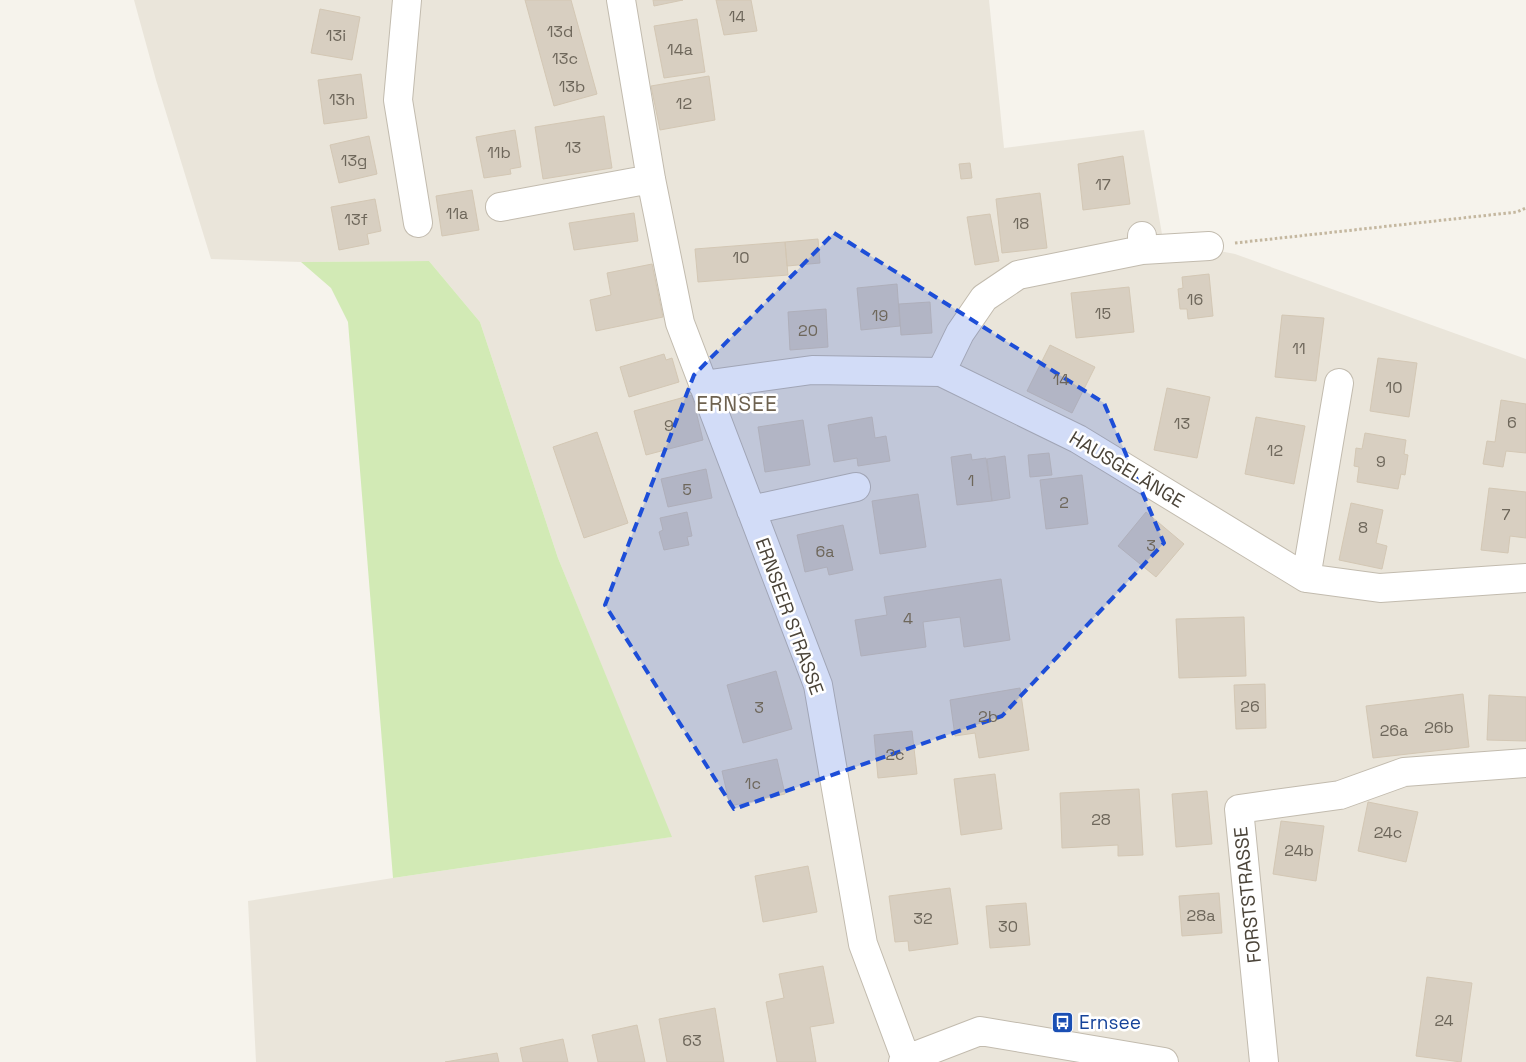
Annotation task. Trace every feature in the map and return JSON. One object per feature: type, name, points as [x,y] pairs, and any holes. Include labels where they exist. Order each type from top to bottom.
[{"type":"street","points":[[407,0],[398,100],[418,223]]},
{"type":"street","name":"ERNSEER STRASSE","points":[[621,0],[651,178],[680,323],[818,684],[863,944],[906,1061]]},
{"type":"street","points":[[500,207],[651,178]]},
{"type":"street","points":[[941,372],[960,333],[984,298],[1018,275],[1142,243],[1209,246]]},
{"type":"street","name":"HAUSGELÄNGE","points":[[703,385],[812,370],[941,372],[1078,439],[1306,578],[1380,588],[1526,578]]},
{"type":"street","points":[[1306,578],[1339,383]]},
{"type":"street","points":[[751,510],[856,487]]},
{"type":"street","name":"FORSTSTRASSE","points":[[1264,1062],[1239,809],[1340,795],[1404,772],[1526,763]]},
{"type":"street","points":[[906,1061],[980,1031],[1164,1062]]},
{"type":"path","points":[[1209,246],[1409,225],[1517,212],[1526,208]]},
{"type":"highlighted area","points":[[834,233],[1104,403],[1164,543],[1002,716],[734,809],[605,605],[694,375]]},
{"type":"shaded area","points":[[134,0],[989,0],[1004,148],[1144,130],[1163,240],[1235,254],[1526,359],[1526,1062],[256,1062],[248,901],[671,837],[558,558],[480,322],[429,261],[301,262],[211,259],[156,80]]},
{"type":"green space","points":[[429,261],[480,322],[558,558],[672,837],[393,878],[348,322],[331,288],[301,262]]},
{"type":"building","points":[[525,0],[571,0],[597,94],[554,106]]},
{"type":"building","points":[[653,0],[683,0],[654,6]]},
{"type":"building","points":[[716,0],[751,0],[757,31],[724,35]]},
{"type":"building","points":[[320,9],[360,17],[352,60],[311,53]]},
{"type":"building","points":[[697,19],[705,72],[664,78],[654,26]]},
{"type":"building","points":[[361,74],[367,118],[324,124],[318,80]]},
{"type":"building","points":[[709,76],[715,120],[660,130],[651,86]]},
{"type":"building","points":[[604,116],[612,168],[543,179],[535,127]]},
{"type":"building","points":[[515,130],[521,167],[510,169],[511,174],[484,178],[476,137]]},
{"type":"building","points":[[369,136],[377,174],[339,183],[330,145]]},
{"type":"building","points":[[1123,156],[1130,204],[1083,210],[1078,164]]},
{"type":"building","points":[[970,163],[972,178],[961,179],[959,164]]},
{"type":"building","points":[[472,190],[479,230],[442,236],[436,196]]},
{"type":"building","points":[[1040,193],[1047,248],[1002,253],[996,199]]},
{"type":"building","points":[[375,199],[381,231],[367,234],[369,244],[339,250],[331,207]]},
{"type":"building","points":[[634,213],[638,241],[574,250],[569,223]]},
{"type":"building","points":[[990,214],[999,261],[975,265],[967,217]]},
{"type":"building","points":[[818,239],[820,263],[787,266],[785,242]]},
{"type":"building","points":[[785,242],[788,275],[698,282],[695,249]]},
{"type":"building","points":[[652,264],[663,317],[596,331],[590,300],[611,295],[607,273]]},
{"type":"building","points":[[1209,274],[1213,316],[1188,319],[1187,309],[1180,309],[1178,289],[1183,288],[1182,277]]},
{"type":"building","points":[[897,284],[900,326],[861,330],[857,288]]},
{"type":"building","points":[[1129,287],[1134,332],[1076,338],[1071,293]]},
{"type":"building","points":[[930,302],[932,333],[901,335],[899,304]]},
{"type":"building","points":[[826,309],[828,347],[790,350],[788,312]]},
{"type":"building","points":[[1282,315],[1324,318],[1316,381],[1275,377]]},
{"type":"building","points":[[1050,345],[1095,367],[1072,413],[1027,391]]},
{"type":"building","points":[[664,354],[666,360],[672,358],[679,382],[629,397],[620,367]]},
{"type":"building","points":[[1378,358],[1417,363],[1409,417],[1370,411]]},
{"type":"building","points":[[1167,388],[1210,397],[1197,458],[1154,450]]},
{"type":"building","points":[[692,395],[703,440],[646,455],[634,411]]},
{"type":"building","points":[[1501,400],[1526,404],[1526,453],[1506,451],[1503,467],[1483,464],[1487,441],[1495,442]]},
{"type":"building","points":[[872,417],[875,438],[886,436],[890,461],[858,466],[857,458],[834,462],[828,425]]},
{"type":"building","points":[[1256,417],[1305,426],[1294,484],[1245,474]]},
{"type":"building","points":[[803,420],[810,465],[765,472],[758,427]]},
{"type":"building","points":[[597,432],[628,523],[584,538],[553,447]]},
{"type":"building","points":[[1365,433],[1406,440],[1404,454],[1408,455],[1405,475],[1401,474],[1398,489],[1357,482],[1359,467],[1354,466],[1356,448],[1362,449]]},
{"type":"building","points":[[1049,453],[1052,475],[1030,477],[1028,455]]},
{"type":"building","points":[[971,454],[972,460],[986,458],[992,501],[957,505],[951,457]]},
{"type":"building","points":[[1005,456],[1010,498],[992,501],[987,459]]},
{"type":"building","points":[[706,469],[712,498],[668,507],[661,479]]},
{"type":"building","points":[[1082,475],[1088,524],[1046,529],[1040,480]]},
{"type":"building","points":[[1489,488],[1526,492],[1526,538],[1510,536],[1508,553],[1481,550]]},
{"type":"building","points":[[918,494],[926,547],[880,554],[872,501]]},
{"type":"building","points":[[1351,503],[1383,510],[1376,543],[1387,546],[1382,569],[1339,560]]},
{"type":"building","points":[[687,512],[692,536],[687,537],[689,545],[664,550],[659,532],[663,530],[660,518]]},
{"type":"building","points":[[1146,512],[1184,544],[1156,577],[1118,546]]},
{"type":"building","points":[[843,525],[853,570],[829,575],[827,567],[805,572],[797,535]]},
{"type":"building","points":[[1001,579],[1010,640],[964,647],[960,617],[923,622],[926,647],[861,656],[855,620],[887,615],[884,597]]},
{"type":"building","points":[[1244,617],[1246,676],[1179,678],[1176,619]]},
{"type":"building","points":[[776,671],[792,729],[743,743],[727,685]]},
{"type":"building","points":[[1265,684],[1266,728],[1236,729],[1234,685]]},
{"type":"building","points":[[1020,688],[1029,750],[979,758],[975,733],[955,736],[950,700]]},
{"type":"building","points":[[1463,694],[1469,747],[1373,758],[1366,706]]},
{"type":"building","points":[[1489,695],[1526,697],[1526,741],[1487,740]]},
{"type":"building","points":[[912,731],[917,774],[878,778],[874,735]]},
{"type":"building","points":[[777,759],[785,794],[730,806],[722,771]]},
{"type":"building","points":[[995,774],[1002,829],[961,835],[954,779]]},
{"type":"building","points":[[1139,789],[1143,855],[1118,856],[1118,845],[1062,848],[1060,793]]},
{"type":"building","points":[[1207,791],[1212,844],[1176,847],[1172,794]]},
{"type":"building","points":[[1368,802],[1418,812],[1406,862],[1358,851]]},
{"type":"building","points":[[1281,821],[1324,826],[1316,881],[1273,874]]},
{"type":"building","points":[[808,866],[817,912],[763,922],[755,876]]},
{"type":"building","points":[[950,888],[958,944],[909,951],[908,941],[895,942],[889,896]]},
{"type":"building","points":[[1219,893],[1222,933],[1182,936],[1179,896]]},
{"type":"building","points":[[1026,903],[1030,945],[990,948],[986,906]]},
{"type":"building","points":[[823,966],[834,1023],[810,1027],[816,1062],[777,1062],[766,1002],[784,998],[779,974]]},
{"type":"building","points":[[1427,977],[1472,983],[1461,1062],[1416,1056]]},
{"type":"building","points":[[715,1008],[724,1062],[667,1062],[659,1019]]},
{"type":"building","points":[[637,1025],[645,1062],[598,1062],[592,1035]]},
{"type":"building","points":[[563,1039],[568,1062],[523,1062],[520,1048]]},
{"type":"building","points":[[497,1053],[499,1062],[445,1062]]},
{"type":"place","name":"Ernsee","points":[[1063,1022]]},
{"type":"district","name":"ERNSEE","points":[[737,404]]}]
